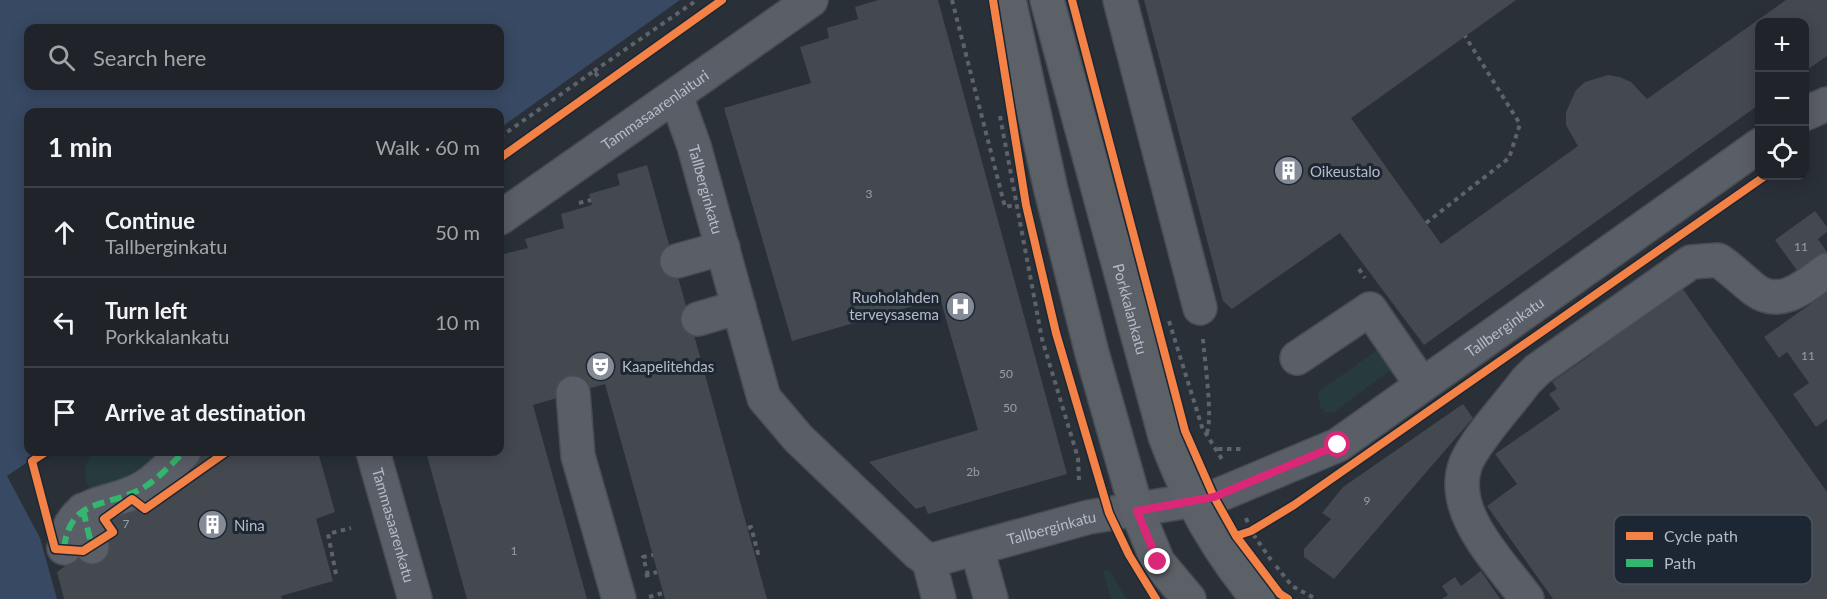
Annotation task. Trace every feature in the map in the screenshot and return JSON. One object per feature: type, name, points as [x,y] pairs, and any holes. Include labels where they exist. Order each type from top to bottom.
[{"type":"main road","points":[[1009,0],[1051,190],[1098,375],[1137,511],[1158,562],[1189,599]]},
{"type":"main road","name":"Porkkalankatu","points":[[1047,0],[1165,436],[1192,502],[1215,543],[1258,599]]},
{"type":"street","name":"Tammasaarenlaituri","points":[[504,215],[811,0]]},
{"type":"street","points":[[1120,0],[1200,308]]},
{"type":"street","name":"Tallberginkatu","points":[[676,96],[689,128],[764,398],[798,438],[929,561],[1089,517],[1214,497],[1338,445],[1755,149]]},
{"type":"street","points":[[1809,112],[1827,104]]},
{"type":"street","points":[[677,261],[723,248]]},
{"type":"street","points":[[1527,599],[1473,525],[1465,510],[1463,493],[1467,462],[1526,381],[1537,370],[1691,262],[1718,260],[1730,267],[1757,292],[1774,297],[1785,297],[1801,290],[1827,270]]},
{"type":"street","points":[[698,319],[739,307]]},
{"type":"street","points":[[1297,358],[1370,309],[1422,385]]},
{"type":"street","points":[[573,393],[578,456],[619,599]]},
{"type":"street","points":[[78,547],[83,510],[145,486],[179,456]]},
{"type":"street","name":"Tammasaarenkatu","points":[[374,456],[415,599]]},
{"type":"street","points":[[977,549],[991,599]]},
{"type":"street","points":[[929,561],[938,599]]},
{"type":"path","points":[[504,134],[697,0]]},
{"type":"path","points":[[951,0],[1005,207],[1016,205],[1042,339],[1078,459],[1079,480]]},
{"type":"path","points":[[1426,223],[1509,158],[1521,124],[1465,36]]},
{"type":"path","points":[[594,71],[603,84]]},
{"type":"path","points":[[594,91],[612,78]]},
{"type":"path","points":[[1024,195],[1026,205]]},
{"type":"path","points":[[1362,273],[1368,268]]},
{"type":"path","points":[[1200,308],[1208,403],[1209,430],[1206,435]]},
{"type":"path","points":[[1244,533],[1260,526]]},
{"type":"path","points":[[747,528],[751,527],[758,553],[761,552]]},
{"type":"path","points":[[336,574],[328,534],[351,528]]},
{"type":"path","points":[[648,575],[644,556],[652,555]]},
{"type":"path","points":[[1270,559],[1292,586],[1316,599]]},
{"type":"green space","points":[[1383,346],[1397,365],[1334,412],[1325,412],[1320,407],[1318,392]]},
{"type":"green space","points":[[91,456],[169,456],[135,479],[101,489],[89,488],[85,473]]},
{"type":"green space","points":[[1108,569],[1127,599],[1111,599],[1103,571]]},
{"type":"water","points":[[0,0],[680,0],[504,125],[504,108],[24,108],[24,456],[36,456],[7,476],[40,538],[57,599],[0,599]]},
{"type":"building","points":[[878,0],[938,0],[1067,474],[928,514],[925,506],[916,509],[869,462],[978,430],[940,298],[792,341],[724,108],[811,83],[800,47],[829,38],[827,28],[858,19],[855,7]]},
{"type":"building","name":"Oikeustalo","points":[[1144,0],[1516,0],[1351,118],[1441,244],[1578,146],[1566,125],[1566,112],[1576,90],[1585,82],[1608,75],[1620,77],[1631,82],[1647,99],[1755,22],[1755,108],[1424,345],[1340,233],[1232,309],[1223,301]]},
{"type":"building","name":"Oikeustalo","points":[[1786,0],[1827,0],[1827,56],[1809,69],[1809,18],[1761,18]]},
{"type":"building","name":"Kaapelitehdas","points":[[647,165],[767,599],[665,599],[605,384],[533,405],[587,599],[467,599],[427,456],[504,456],[504,254],[528,248],[525,239],[564,228],[561,214],[592,205],[589,194],[620,185],[617,174]]},
{"type":"building","points":[[1815,211],[1827,227],[1827,232],[1818,239],[1827,252],[1827,258],[1801,276],[1775,240]]},
{"type":"building","points":[[1680,285],[1827,492],[1827,599],[1553,599],[1487,506],[1517,484],[1495,454],[1560,409],[1549,394],[1557,389],[1552,382],[1592,354],[1589,349]]},
{"type":"building","points":[[1827,285],[1827,419],[1816,427],[1793,394],[1809,383],[1787,352],[1779,358],[1764,337],[1812,303],[1808,298]]},
{"type":"building","points":[[1463,404],[1473,418],[1334,579],[1304,557],[1304,549],[1331,519],[1322,513],[1343,487]]},
{"type":"building","name":"Nina","points":[[178,456],[319,456],[335,512],[316,519],[333,581],[281,596],[282,599],[64,599],[57,572],[113,532],[104,519],[132,499],[145,509],[192,476]]},
{"type":"building","points":[[1481,571],[1500,599],[1442,599],[1448,595],[1442,586],[1455,577],[1461,586]]},
{"type":"marked path","points":[[64,548],[68,531],[75,519],[84,511],[94,505],[133,493],[146,486],[180,456]]},
{"type":"marked path","points":[[83,510],[92,547]]},
{"type":"cycle path","points":[[504,155],[722,0]]},
{"type":"cycle path","points":[[993,0],[1026,205],[1056,333],[1109,513],[1129,555],[1156,599]]},
{"type":"cycle path","points":[[1072,0],[1185,431],[1214,497],[1236,536],[1280,594],[1288,599]]},
{"type":"cycle path","points":[[1236,536],[1251,531],[1294,505],[1759,180]]},
{"type":"cycle path","points":[[40,456],[32,461],[55,549],[83,551],[113,532],[104,519],[132,499],[145,509],[220,456]]},
{"type":"place","name":"Oikeustalo","points":[[1289,171]]},
{"type":"place","name":"Ruoholahden terveysasema","points":[[960,306]]},
{"type":"place","name":"Kaapelitehdas","points":[[601,366]]},
{"type":"place","name":"Nina","points":[[213,525]]},
{"type":"route","points":[[1158,562],[1137,511],[1214,497],[1338,445]]}]
